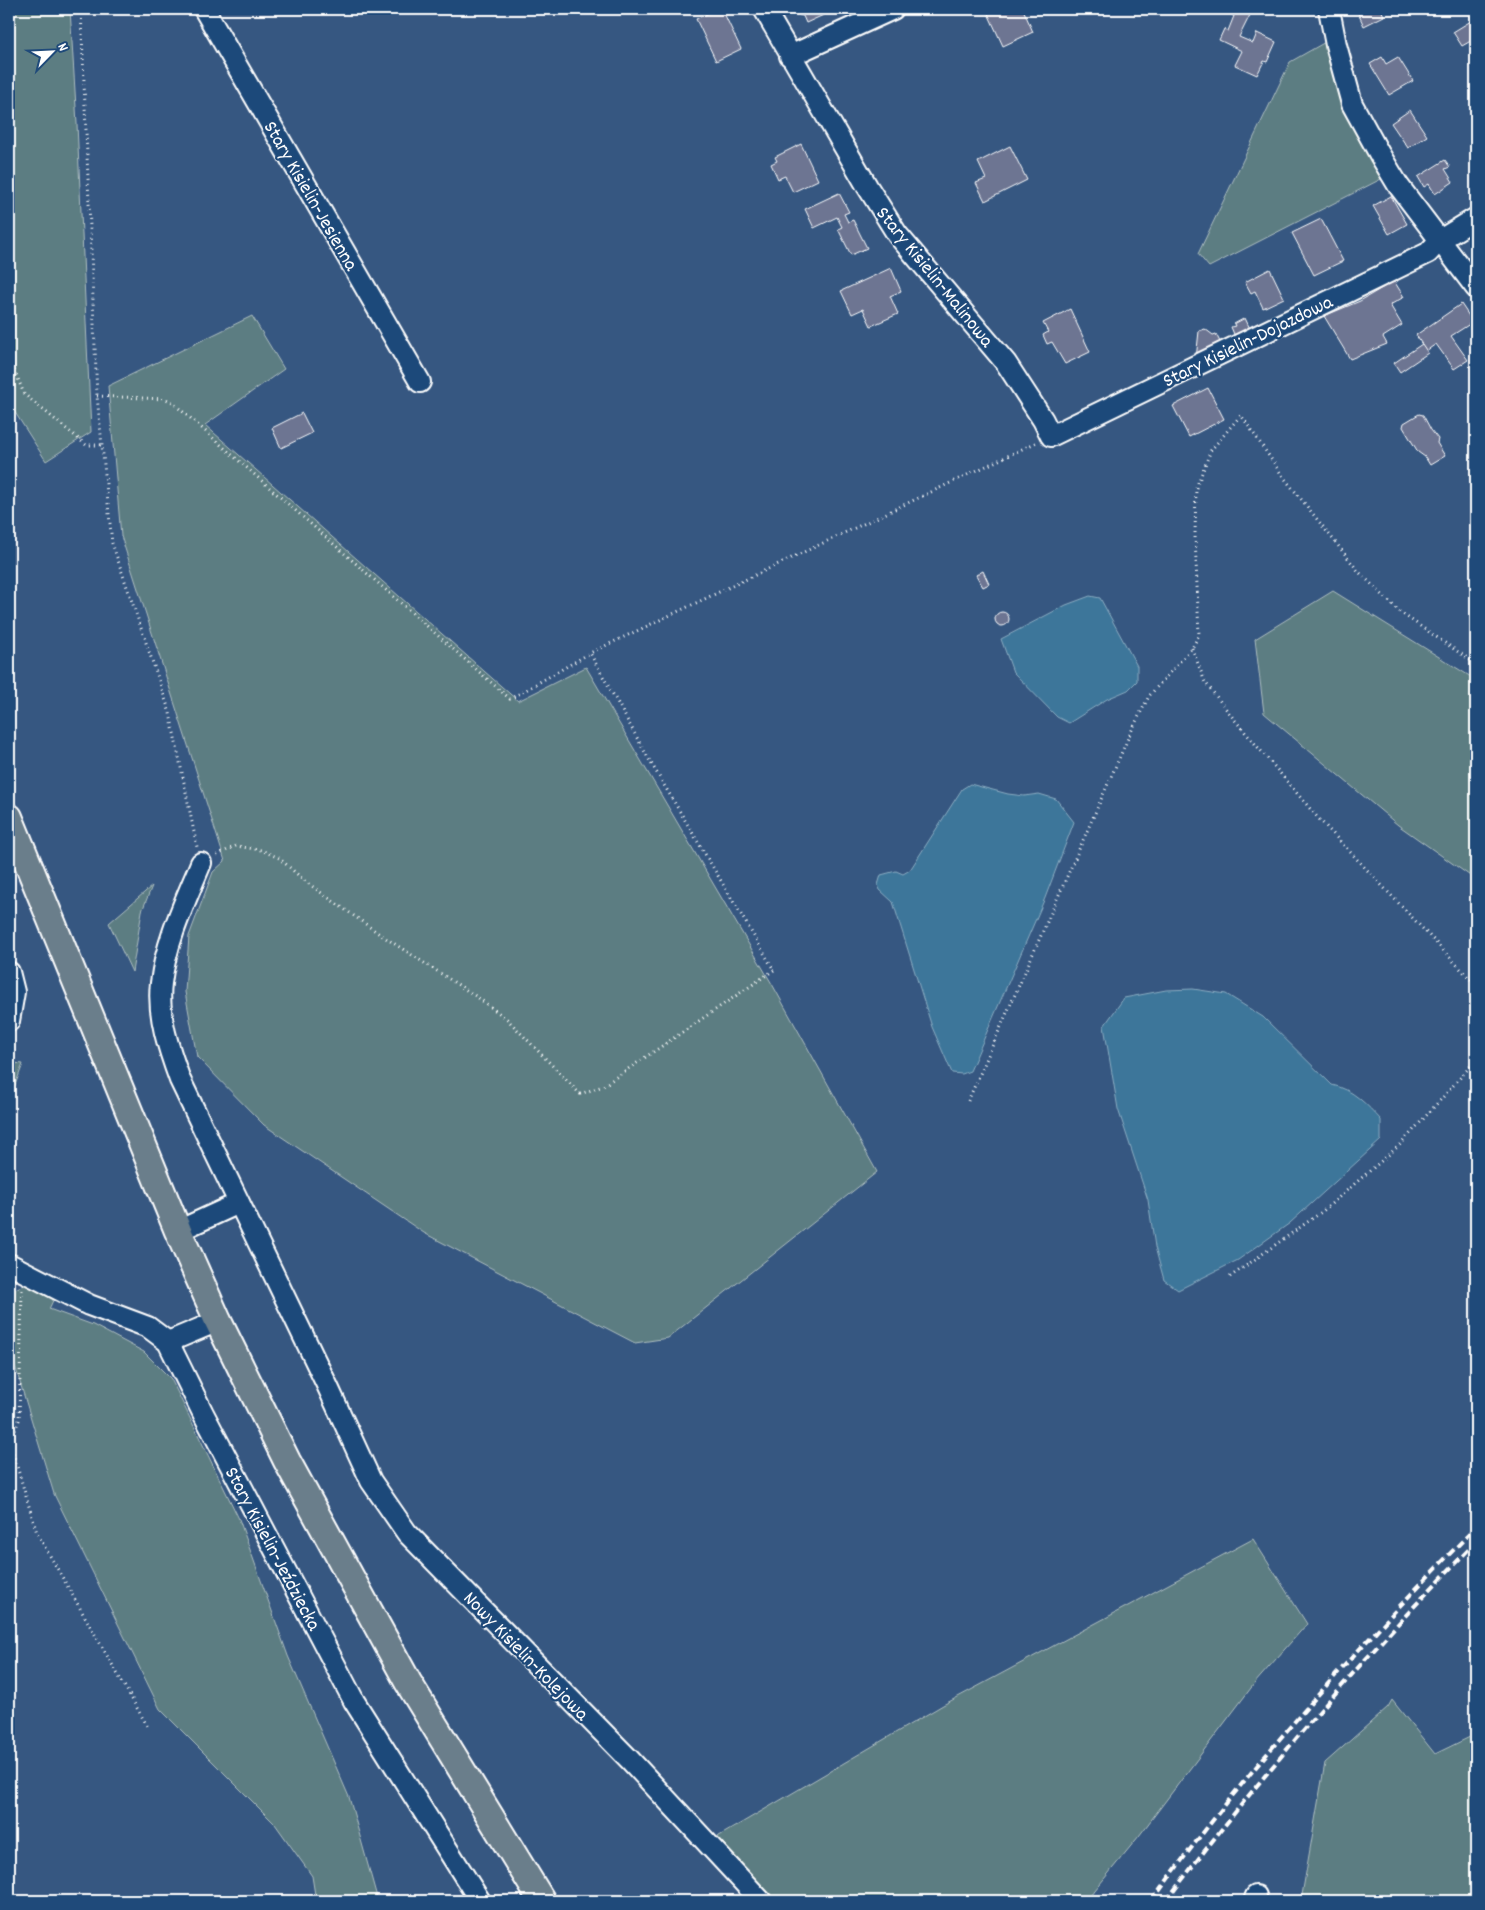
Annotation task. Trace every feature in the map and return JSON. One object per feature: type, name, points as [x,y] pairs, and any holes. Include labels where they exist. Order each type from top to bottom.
[{"type":"main road","points":[[9,817],[178,1231],[218,1321],[287,1461],[408,1682],[542,1901]]},
{"type":"street","name":"Stary Kisielin-Jesienna","points":[[204,9],[420,382]]},
{"type":"street","name":"Stary Kisielin-Malinowa","points":[[764,9],[790,56],[897,234],[1006,363],[1043,420],[1051,436]]},
{"type":"street","points":[[790,56],[894,9]]},
{"type":"street","points":[[1329,9],[1336,45],[1352,104],[1398,185],[1476,288]]},
{"type":"street","name":"Stary Kisielin-Dojazdowa","points":[[1051,436],[1428,253],[1440,240],[1476,218]]},
{"type":"street","name":"Nowy Kisielin-Kolejowa","points":[[200,863],[167,947],[161,984],[163,1018],[170,1051],[180,1080],[327,1385],[371,1481],[407,1533],[630,1760],[761,1901]]},
{"type":"street","points":[[9,972],[14,992],[9,1021]]},
{"type":"street","points":[[178,1231],[240,1203]]},
{"type":"street","name":"Stary Kisielin-Jeździecka","points":[[16,1268],[89,1304],[148,1327],[168,1342],[354,1701],[480,1901]]},
{"type":"street","points":[[168,1342],[218,1321]]},
{"type":"path","points":[[81,9],[97,396],[112,543],[170,713],[200,863],[236,846],[261,850],[279,858],[306,882],[381,935],[477,997],[507,1019],[580,1094],[603,1086],[774,970],[651,763],[590,654]]},
{"type":"path","points":[[9,356],[24,394],[86,445],[101,445]]},
{"type":"path","points":[[97,396],[166,399],[172,402],[510,699],[590,654],[1051,436]]},
{"type":"path","points":[[968,1101],[1055,909],[1129,736],[1149,696],[1192,648],[1199,634],[1195,535],[1196,488],[1211,450],[1241,415],[1282,475],[1359,572],[1401,613],[1476,664]]},
{"type":"path","points":[[1192,648],[1205,682],[1234,719],[1318,818],[1476,985]]},
{"type":"path","points":[[1230,1277],[1323,1210],[1401,1144],[1476,1060]]},
{"type":"path","points":[[16,1268],[20,1420],[10,1443],[37,1533],[149,1729]]},
{"type":"green space","points":[[9,9],[70,9],[91,432],[46,461],[9,403]]},
{"type":"green space","points":[[1329,40],[1387,176],[1209,267],[1198,254],[1290,62]]},
{"type":"green space","points":[[252,316],[284,369],[205,425],[518,701],[586,667],[772,984],[877,1172],[668,1338],[635,1343],[424,1233],[264,1125],[197,1057],[185,992],[189,936],[213,872],[225,861],[121,536],[108,386]]},
{"type":"green space","points":[[1333,591],[1476,680],[1476,880],[1398,825],[1264,713],[1255,639]]},
{"type":"green space","points":[[152,886],[142,911],[132,972],[109,923]]},
{"type":"green space","points":[[14,1063],[23,1064],[9,1101],[9,1067]]},
{"type":"green space","points":[[30,1282],[56,1294],[49,1309],[93,1325],[144,1352],[171,1379],[239,1519],[288,1656],[349,1797],[378,1901],[316,1901],[312,1876],[275,1824],[160,1709],[54,1494],[12,1356],[15,1289]]},
{"type":"green space","points":[[1253,1539],[1307,1624],[1254,1684],[1139,1836],[1086,1901],[770,1901],[714,1839],[943,1705]]},
{"type":"green space","points":[[1392,1700],[1435,1754],[1476,1734],[1476,1901],[1301,1901],[1325,1763],[1388,1707]]},
{"type":"water","points":[[1090,596],[1100,598],[1137,666],[1137,681],[1128,690],[1107,699],[1069,723],[1057,717],[1013,672],[1001,639],[1066,605]]},
{"type":"water","points":[[970,784],[1008,794],[1024,796],[1039,794],[1056,799],[1074,822],[1045,898],[970,1071],[962,1074],[952,1073],[932,1027],[893,902],[880,890],[878,885],[881,875],[896,871],[903,874],[910,870],[962,789]]},
{"type":"water","points":[[1193,989],[1226,994],[1263,1017],[1332,1085],[1347,1090],[1359,1098],[1381,1120],[1381,1140],[1290,1223],[1238,1260],[1178,1290],[1164,1280],[1155,1247],[1148,1200],[1118,1109],[1104,1026],[1124,998],[1166,990]]},
{"type":"building","points":[[722,9],[741,49],[716,61],[696,19]]},
{"type":"building","points":[[798,9],[829,9],[830,12],[806,23],[803,16],[799,15]]},
{"type":"building","points":[[986,9],[1023,9],[1033,32],[1003,46]]},
{"type":"building","points":[[1230,9],[1253,9],[1239,37],[1253,43],[1257,33],[1276,42],[1267,62],[1264,61],[1257,75],[1235,65],[1242,51],[1219,40],[1224,29],[1228,31],[1234,16],[1228,13]]},
{"type":"building","points":[[1356,9],[1381,9],[1384,16],[1364,26]]},
{"type":"building","points":[[1476,18],[1476,38],[1462,46],[1453,32]]},
{"type":"building","points":[[1382,57],[1386,64],[1398,57],[1413,81],[1389,95],[1370,64]]},
{"type":"building","points":[[1410,110],[1427,136],[1408,148],[1391,123]]},
{"type":"building","points":[[801,144],[818,180],[793,192],[785,176],[778,179],[771,164],[777,161],[775,157]]},
{"type":"building","points":[[1010,146],[1027,180],[985,201],[976,183],[986,179],[978,162]]},
{"type":"building","points":[[1445,160],[1450,167],[1445,169],[1453,182],[1435,194],[1429,184],[1424,187],[1418,177]]},
{"type":"building","points":[[839,193],[849,212],[844,214],[848,222],[853,220],[867,248],[851,255],[838,229],[842,227],[837,217],[814,228],[805,209]]},
{"type":"building","points":[[1391,196],[1407,224],[1389,234],[1373,206]]},
{"type":"building","points":[[1321,219],[1343,261],[1314,275],[1292,233]]},
{"type":"building","points":[[891,268],[901,291],[890,296],[898,314],[871,326],[863,309],[852,314],[841,291]]},
{"type":"building","points":[[1270,269],[1284,298],[1263,308],[1255,291],[1251,293],[1245,282]]},
{"type":"building","points":[[1394,281],[1404,297],[1390,305],[1402,325],[1383,337],[1387,344],[1350,359],[1324,316],[1360,301]]},
{"type":"building","points":[[1461,304],[1473,322],[1451,336],[1468,360],[1454,369],[1436,344],[1426,351],[1416,335]]},
{"type":"building","points":[[1070,309],[1090,352],[1065,364],[1052,342],[1047,344],[1043,335],[1048,332],[1043,323]]},
{"type":"building","points":[[1245,318],[1251,331],[1236,339],[1231,327]]},
{"type":"building","points":[[1205,329],[1213,335],[1216,334],[1222,346],[1196,359],[1199,331]]},
{"type":"building","points":[[1422,344],[1428,353],[1400,372],[1394,363]]},
{"type":"building","points":[[1208,388],[1224,419],[1189,437],[1173,406]]},
{"type":"building","points":[[302,413],[312,433],[281,448],[272,428]]},
{"type":"building","points":[[1419,414],[1423,415],[1438,439],[1437,443],[1445,456],[1430,465],[1425,457],[1418,452],[1403,427],[1404,423]]},
{"type":"building","points":[[983,571],[989,584],[983,587],[976,575]]},
{"type":"building","points":[[999,612],[1005,612],[1009,619],[1005,626],[999,626],[995,622],[995,616]]},
{"type":"railway","points":[[1152,1901],[1227,1803],[1306,1708],[1390,1616],[1476,1527]]},
{"type":"railway","points":[[1166,1901],[1239,1807],[1315,1717],[1394,1628],[1476,1542]]}]
